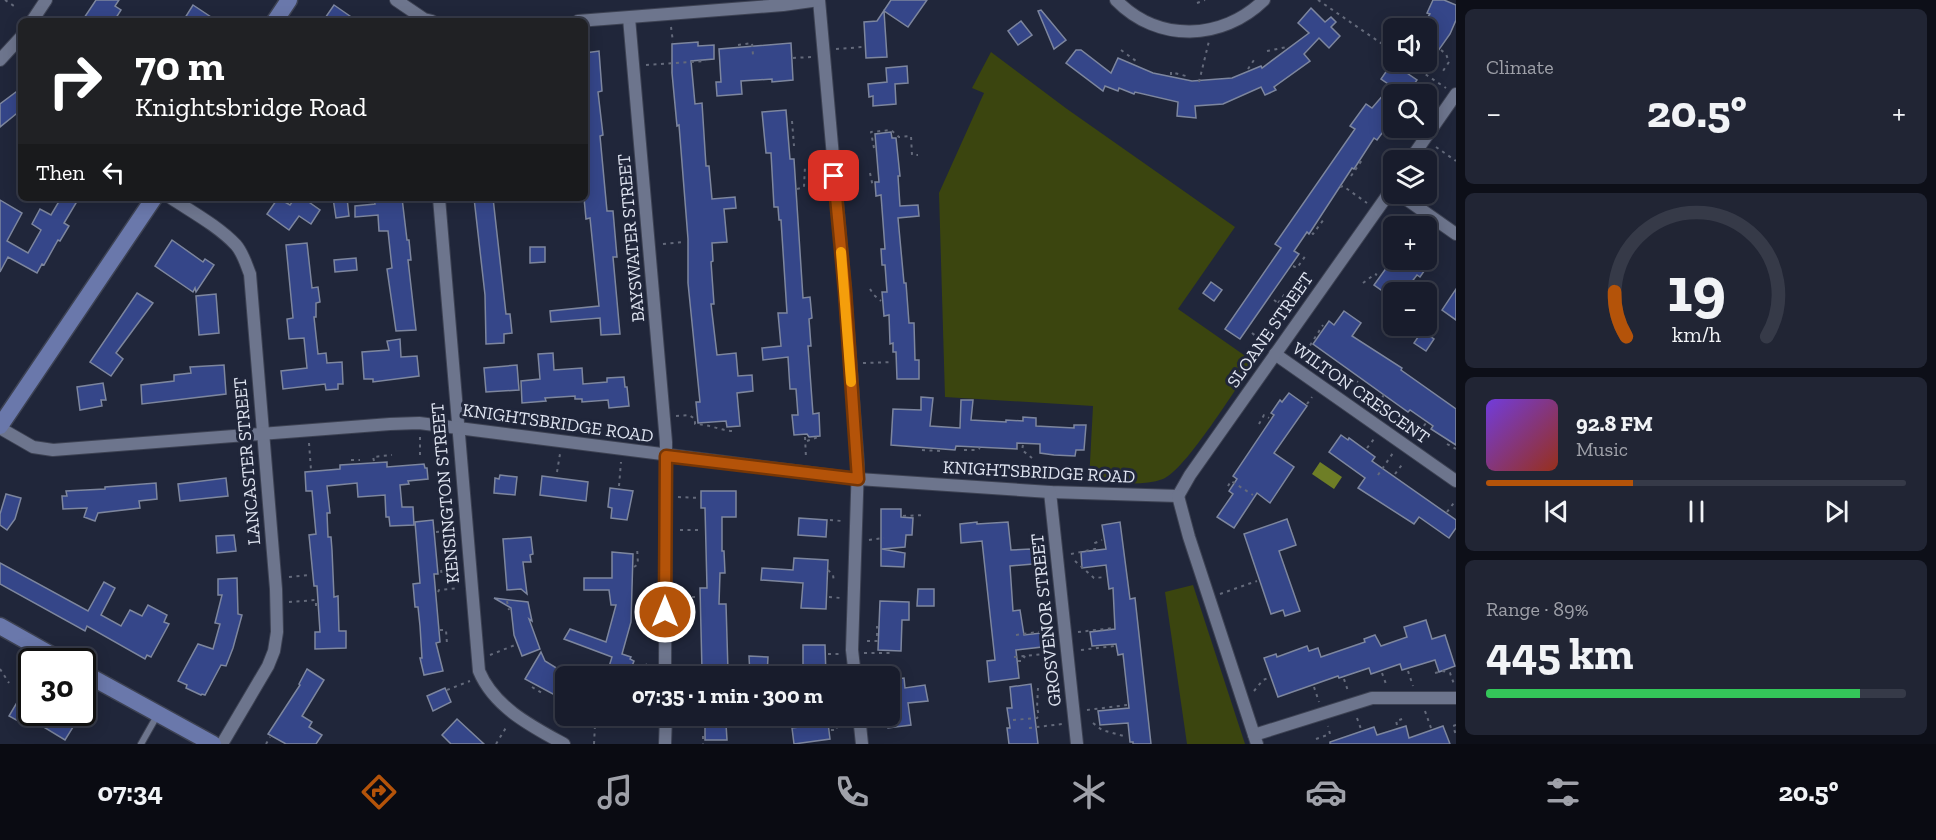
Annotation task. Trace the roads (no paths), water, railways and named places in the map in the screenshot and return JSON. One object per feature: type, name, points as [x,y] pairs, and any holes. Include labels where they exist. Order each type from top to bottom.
[{"type":"main road","points":[[277,18],[290,0]]},
{"type":"main road","points":[[0,427],[152,201]]},
{"type":"main road","points":[[0,626],[39,648]]},
{"type":"main road","points":[[96,680],[213,744]]},
{"type":"street","points":[[34,18],[46,0]]},
{"type":"street","points":[[396,0],[423,18]]},
{"type":"street","points":[[588,20],[774,6],[819,0],[845,291],[858,479],[852,650],[854,666]]},
{"type":"street","points":[[1116,0],[1140,19],[1161,28],[1185,32],[1223,27],[1256,8],[1264,0]]},
{"type":"street","name":"BAYSWATER STREET","points":[[629,18],[666,456]]},
{"type":"street","points":[[0,60],[18,40]]},
{"type":"street","points":[[1417,150],[1456,94]]},
{"type":"street","name":"LANCASTER STREET","points":[[175,201],[224,234],[236,245],[245,259],[250,274],[276,589],[277,632],[268,666],[222,744]]},
{"type":"street","name":"KENSINGTON STREET","points":[[439,201],[479,671],[488,687],[507,709],[564,744]]},
{"type":"street","name":"SLOANE STREET","points":[[1178,496],[1272,350],[1383,204]]},
{"type":"street","points":[[1415,204],[1456,234]]},
{"type":"street","name":"WILTON CRESCENT","points":[[1272,350],[1456,481]]},
{"type":"street","name":"KNIGHTSBRIDGE ROAD","points":[[0,427],[33,447],[53,450],[419,423],[858,479],[1050,492],[1178,496]]},
{"type":"street","points":[[665,666],[666,456]]},
{"type":"street","name":"GROSVENOR STREET","points":[[1050,492],[1077,744]]},
{"type":"street","points":[[1178,496],[1189,537],[1256,739],[1372,698],[1456,693]]},
{"type":"street","points":[[665,744],[666,726]]},
{"type":"street","points":[[860,726],[862,744]]},
{"type":"lane","points":[[141,744],[159,714]]}]
